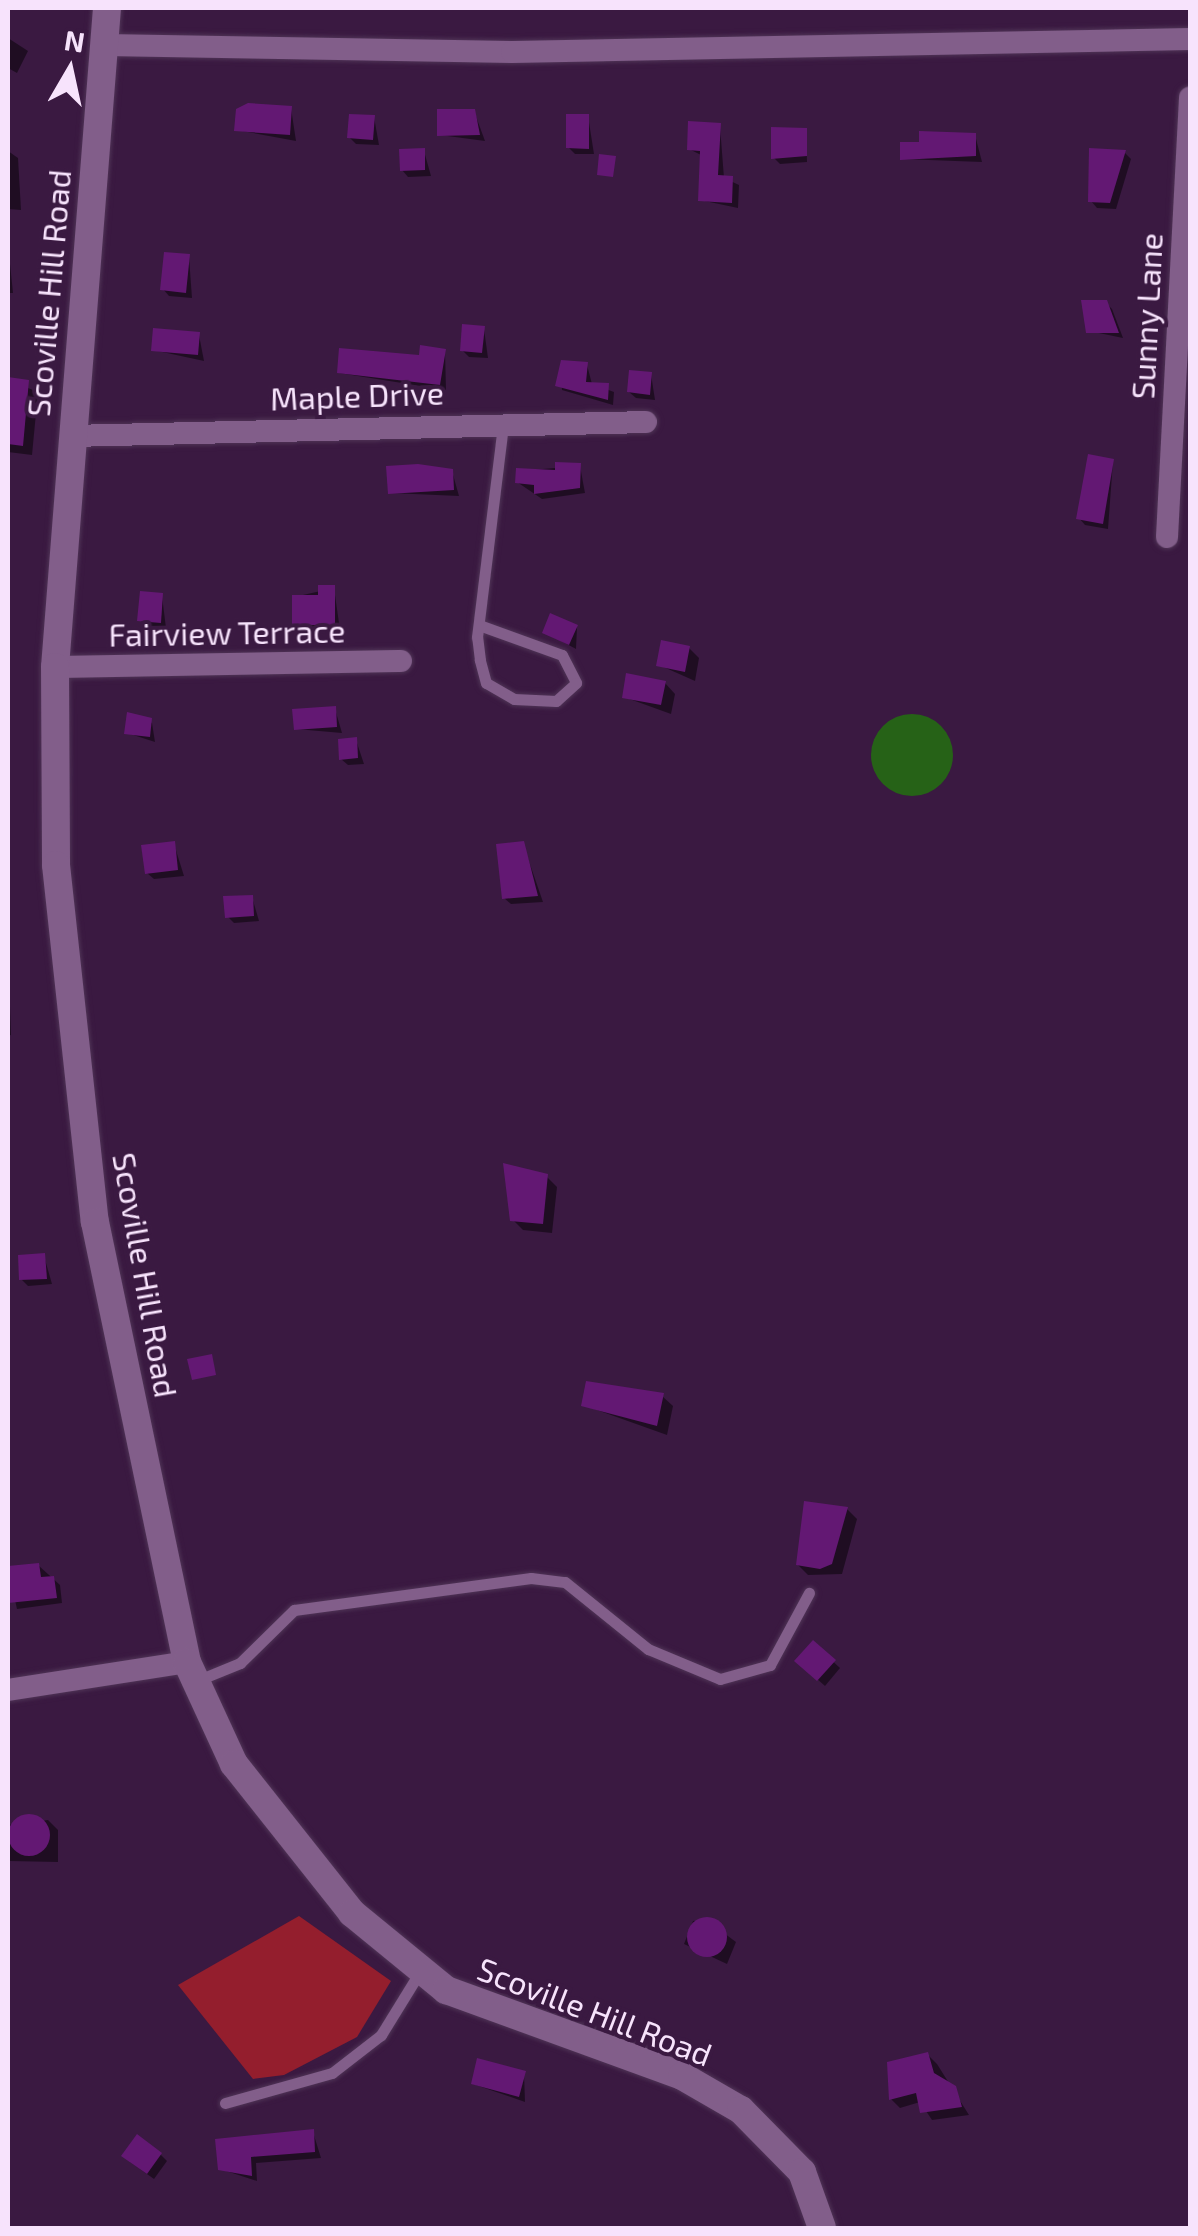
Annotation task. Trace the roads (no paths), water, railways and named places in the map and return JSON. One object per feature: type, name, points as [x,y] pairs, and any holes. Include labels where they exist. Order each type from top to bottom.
[{"type":"street","name":"Scoville Hill Road","points":[[107,8],[70,436],[55,667],[56,865],[96,1222],[191,1671],[234,1764],[352,1913],[446,1990],[682,2076],[741,2110],[802,2172],[822,2228]]},
{"type":"street","points":[[105,45],[512,52],[1190,39]]},
{"type":"street","name":"Sunny Lane","points":[[1167,537],[1190,98]]},
{"type":"street","name":"Maple Drive","points":[[70,436],[646,422]]},
{"type":"street","name":"Fairview Terrace","points":[[55,667],[401,661]]},
{"type":"street","points":[[8,1690],[191,1671]]},
{"type":"lane","points":[[479,626],[562,655],[576,683],[556,702],[514,699],[486,683],[479,626],[503,424]]},
{"type":"lane","points":[[191,1671],[240,1663],[294,1610],[530,1578],[565,1582],[648,1649],[720,1679],[770,1665],[809,1593]]},
{"type":"lane","points":[[225,2103],[332,2072],[380,2035],[421,1970]]}]
